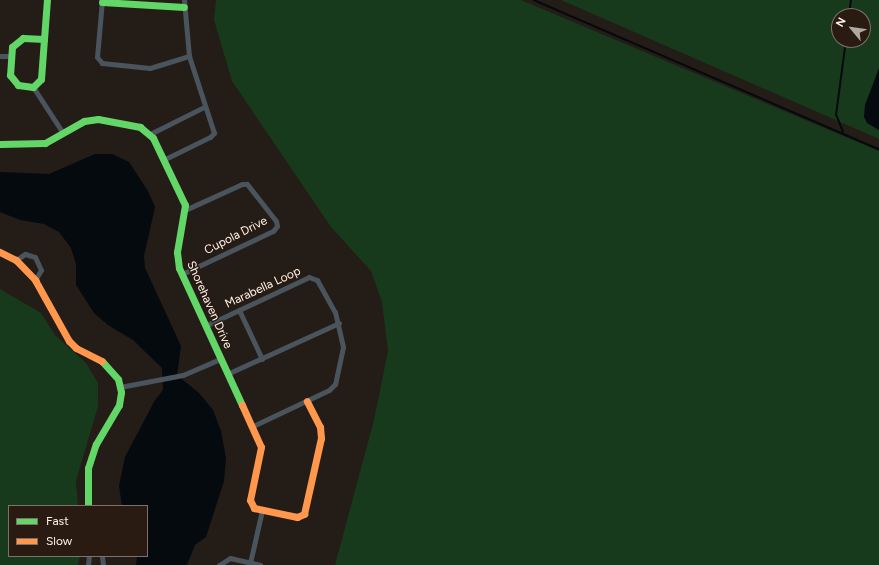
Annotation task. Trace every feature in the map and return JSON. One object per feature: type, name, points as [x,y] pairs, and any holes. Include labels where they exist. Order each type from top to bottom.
[{"type":"street","points":[[33,87],[41,75],[47,0]]},
{"type":"street","points":[[163,160],[213,135],[214,129],[204,107],[189,56],[184,4],[102,1],[97,57],[102,63],[150,68],[189,56]]},
{"type":"street","points":[[33,87],[22,88],[14,82],[10,75],[10,56],[12,47],[20,39],[44,39]]},
{"type":"street","points":[[0,56],[10,56]]},
{"type":"street","points":[[33,87],[63,133]]},
{"type":"street","points":[[150,134],[204,107]]},
{"type":"street","points":[[0,144],[39,144],[84,122],[101,119],[140,127],[150,134],[185,210]]},
{"type":"street","name":"Cupola Drive","points":[[182,274],[274,231],[277,226],[276,221],[247,184],[242,184],[185,210]]},
{"type":"street","name":"Shorehaven Drive","points":[[185,210],[177,252],[182,274],[261,451],[250,502],[254,508],[262,510]]},
{"type":"street","points":[[0,252],[16,260],[35,280],[69,341],[76,348],[106,363],[115,373],[120,386],[119,405],[100,435],[91,457],[87,479],[88,505]]},
{"type":"street","points":[[16,260],[25,254],[35,257],[41,270],[35,280]]},
{"type":"street","name":"Marabella Loop","points":[[205,326],[312,277],[317,280],[326,294],[339,323],[343,347],[337,380],[329,390],[251,427]]},
{"type":"street","points":[[239,310],[262,358]]},
{"type":"street","points":[[227,374],[339,323]]},
{"type":"street","points":[[120,386],[183,375],[220,359]]},
{"type":"street","points":[[250,563],[262,510],[297,517],[305,512],[321,438],[320,428],[307,401]]},
{"type":"street","points":[[219,565],[230,558],[260,565]]},
{"type":"green space","points":[[216,0],[521,0],[879,151],[879,565],[335,565],[374,420],[388,351],[382,302],[371,271],[331,227],[232,81],[214,20]]},
{"type":"green space","points":[[561,0],[879,0],[879,68],[875,128],[879,130],[879,139]]},
{"type":"green space","points":[[0,289],[41,313],[55,335],[86,363],[98,383],[98,406],[76,481],[78,505],[8,505],[8,557],[80,557],[78,565],[0,565]]},
{"type":"shaded area","points":[[879,68],[879,130],[867,123],[864,117],[865,105]]},
{"type":"shaded area","points":[[95,154],[112,154],[129,162],[148,191],[155,207],[144,256],[145,268],[181,346],[177,375],[199,393],[213,410],[221,431],[226,458],[224,481],[206,537],[195,545],[187,565],[136,565],[137,557],[148,557],[148,505],[122,505],[119,486],[125,457],[155,400],[163,390],[162,368],[133,340],[108,325],[94,313],[76,285],[76,264],[71,248],[59,232],[44,224],[20,220],[0,212],[0,172],[49,174]]},
{"type":"waterway","points":[[534,0],[879,149]]},
{"type":"waterway","points":[[850,8],[851,0]]},
{"type":"waterway","points":[[843,132],[836,115],[845,48]]},
{"type":"traffic: fast","points":[[44,39],[23,38],[12,47],[10,75],[18,85],[33,87],[41,79],[47,0]]},
{"type":"traffic: fast","points":[[102,2],[184,7]]},
{"type":"traffic: fast","points":[[0,144],[45,143],[84,121],[98,119],[140,127],[153,138],[185,205],[177,252],[179,268],[242,405]]},
{"type":"traffic: fast","points":[[88,505],[88,468],[96,444],[119,405],[121,392],[118,379],[102,361]]},
{"type":"traffic: slow","points":[[0,252],[16,260],[35,280],[69,341],[76,348],[102,361]]},
{"type":"traffic: slow","points":[[242,405],[261,447],[250,500],[254,508],[297,517],[304,514],[321,438],[320,427],[307,401]]}]
